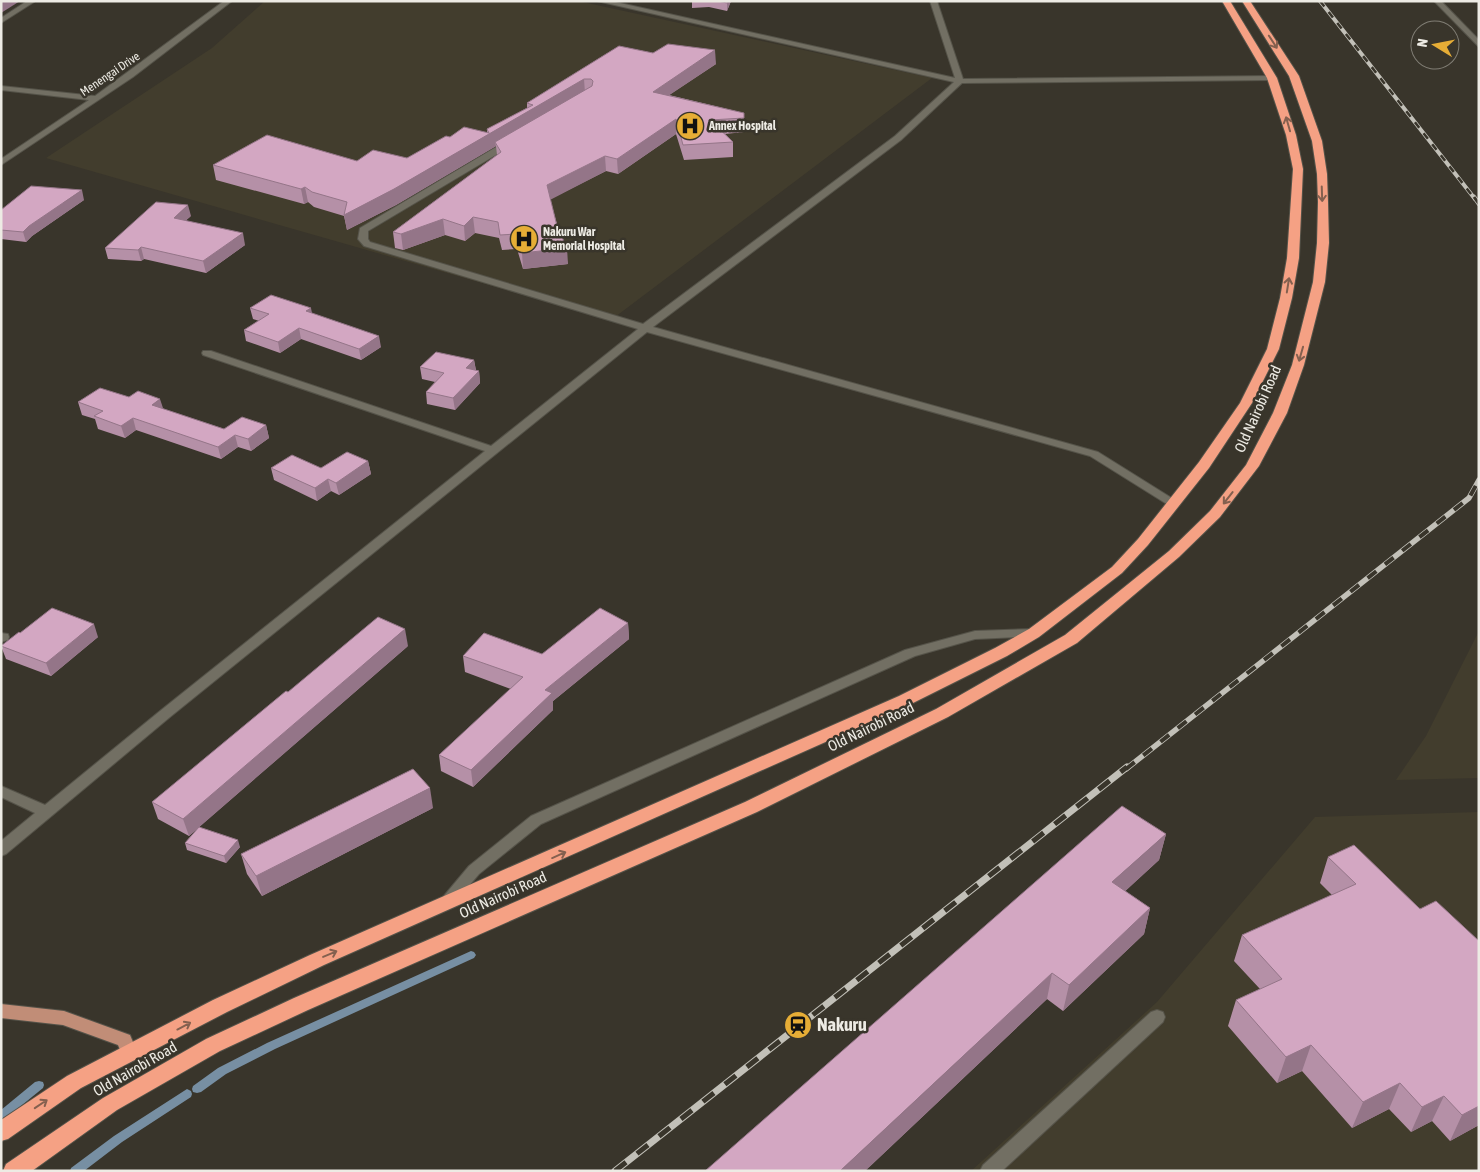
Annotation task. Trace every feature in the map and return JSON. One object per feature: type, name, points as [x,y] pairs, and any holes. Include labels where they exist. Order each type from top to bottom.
[{"type":"highway","name":"Old Nairobi Road","points":[[1,1132],[74,1082],[220,1006],[317,960],[444,906],[905,700],[1034,633],[1117,570],[1174,504],[1246,403],[1273,349],[1281,322],[1293,258],[1298,169],[1291,135],[1272,78],[1226,1]]},
{"type":"highway","name":"Old Nairobi Road","points":[[14,1171],[110,1104],[213,1045],[301,1004],[751,807],[942,713],[1071,639],[1174,554],[1215,514],[1252,466],[1280,413],[1298,365],[1319,282],[1323,243],[1323,202],[1317,141],[1294,76],[1246,1]]},
{"type":"main road","points":[[1,1010],[64,1018],[124,1040],[130,1054]]},
{"type":"street","name":"Menengai Drive","points":[[1,162],[138,70],[229,1]]},
{"type":"street","points":[[600,1],[960,81],[1272,78]]},
{"type":"street","points":[[933,1],[960,81]]},
{"type":"street","points":[[1437,1],[1479,45]]},
{"type":"street","points":[[1,21],[31,2]]},
{"type":"street","points":[[1,850],[645,328],[898,138],[960,81]]},
{"type":"street","points":[[1,88],[94,98]]},
{"type":"street","points":[[520,137],[363,230],[363,239],[368,244],[645,328],[1094,454],[1174,504]]},
{"type":"street","points":[[207,353],[493,450]]},
{"type":"street","points":[[444,906],[474,870],[536,820],[910,653],[975,635],[1034,633]]},
{"type":"street","points":[[1,791],[46,812]]},
{"type":"street","points":[[989,1171],[1157,1017]]},
{"type":"shaded area","name":"Nakuru War Memorial Hospital","points":[[265,1],[578,1],[932,78],[611,320],[46,158],[212,48]]},
{"type":"shaded area","points":[[1479,631],[1479,778],[1396,780],[1426,736]]},
{"type":"shaded area","points":[[1479,812],[1479,1171],[971,1171],[1157,1002],[1315,817]]},
{"type":"building","points":[[668,44],[715,50],[653,92],[744,113],[744,118],[710,120],[733,142],[683,145],[676,119],[617,159],[605,156],[547,185],[557,226],[567,248],[522,253],[516,234],[500,235],[498,222],[473,217],[464,226],[443,219],[401,234],[393,232],[501,152],[495,142],[592,86],[593,81],[591,79],[584,79],[394,189],[344,215],[347,202],[312,192],[305,187],[301,189],[213,165],[267,135],[357,161],[373,150],[407,158],[446,136],[450,137],[464,127],[489,133],[487,129],[533,105],[527,103],[619,46],[653,53]]},
{"type":"building","points":[[31,186],[82,190],[23,232],[1,230],[1,210]]},
{"type":"building","points":[[156,202],[188,205],[174,218],[243,233],[203,261],[141,247],[138,250],[105,248]]},
{"type":"building","points":[[271,295],[311,308],[306,311],[379,336],[359,349],[299,328],[278,342],[244,330],[269,314],[250,308]]},
{"type":"building","points":[[436,352],[474,360],[466,368],[479,371],[453,398],[426,392],[444,373],[420,367]]},
{"type":"building","points":[[100,388],[129,397],[138,391],[160,399],[152,405],[224,429],[242,417],[266,425],[248,439],[235,435],[218,447],[133,418],[121,426],[94,416],[103,411],[78,402]]},
{"type":"building","points":[[347,452],[368,461],[336,483],[328,479],[315,488],[271,468],[292,455],[321,468]]},
{"type":"building","points":[[52,608],[94,624],[46,663],[1,646],[20,633]]},
{"type":"building","points":[[600,608],[628,623],[545,690],[552,693],[471,770],[439,755],[523,677],[463,656],[484,633],[542,654]]},
{"type":"building","points":[[378,617],[405,629],[183,819],[152,802],[286,691],[288,692]]},
{"type":"building","points":[[413,769],[430,788],[256,876],[241,854]]},
{"type":"building","points":[[1122,806],[1166,834],[1112,882],[1150,908],[1069,985],[1052,973],[840,1171],[705,1171]]},
{"type":"building","points":[[199,827],[238,840],[224,856],[185,843]]},
{"type":"building","points":[[1354,845],[1420,909],[1436,901],[1479,941],[1479,1106],[1462,1115],[1444,1096],[1422,1107],[1400,1083],[1363,1102],[1311,1045],[1286,1057],[1236,1000],[1282,979],[1242,935],[1356,884],[1328,857]]},
{"type":"waterway","points":[[197,1089],[222,1071],[271,1046],[471,955]]},
{"type":"waterway","points":[[1,1116],[39,1085]]},
{"type":"waterway","points":[[75,1171],[118,1139],[187,1094]]},
{"type":"railway","points":[[1320,1],[1475,199]]},
{"type":"railway","points":[[1474,197],[1479,204]]},
{"type":"railway","points":[[1126,769],[1469,498],[1479,480]]},
{"type":"railway","points":[[615,1171],[1127,767]]},
{"type":"place","name":"Annex Hospital","points":[[690,126]]},
{"type":"place","name":"Nakuru War Memorial Hospital","points":[[524,239]]},
{"type":"place","name":"Nakuru","points":[[798,1025]]}]
